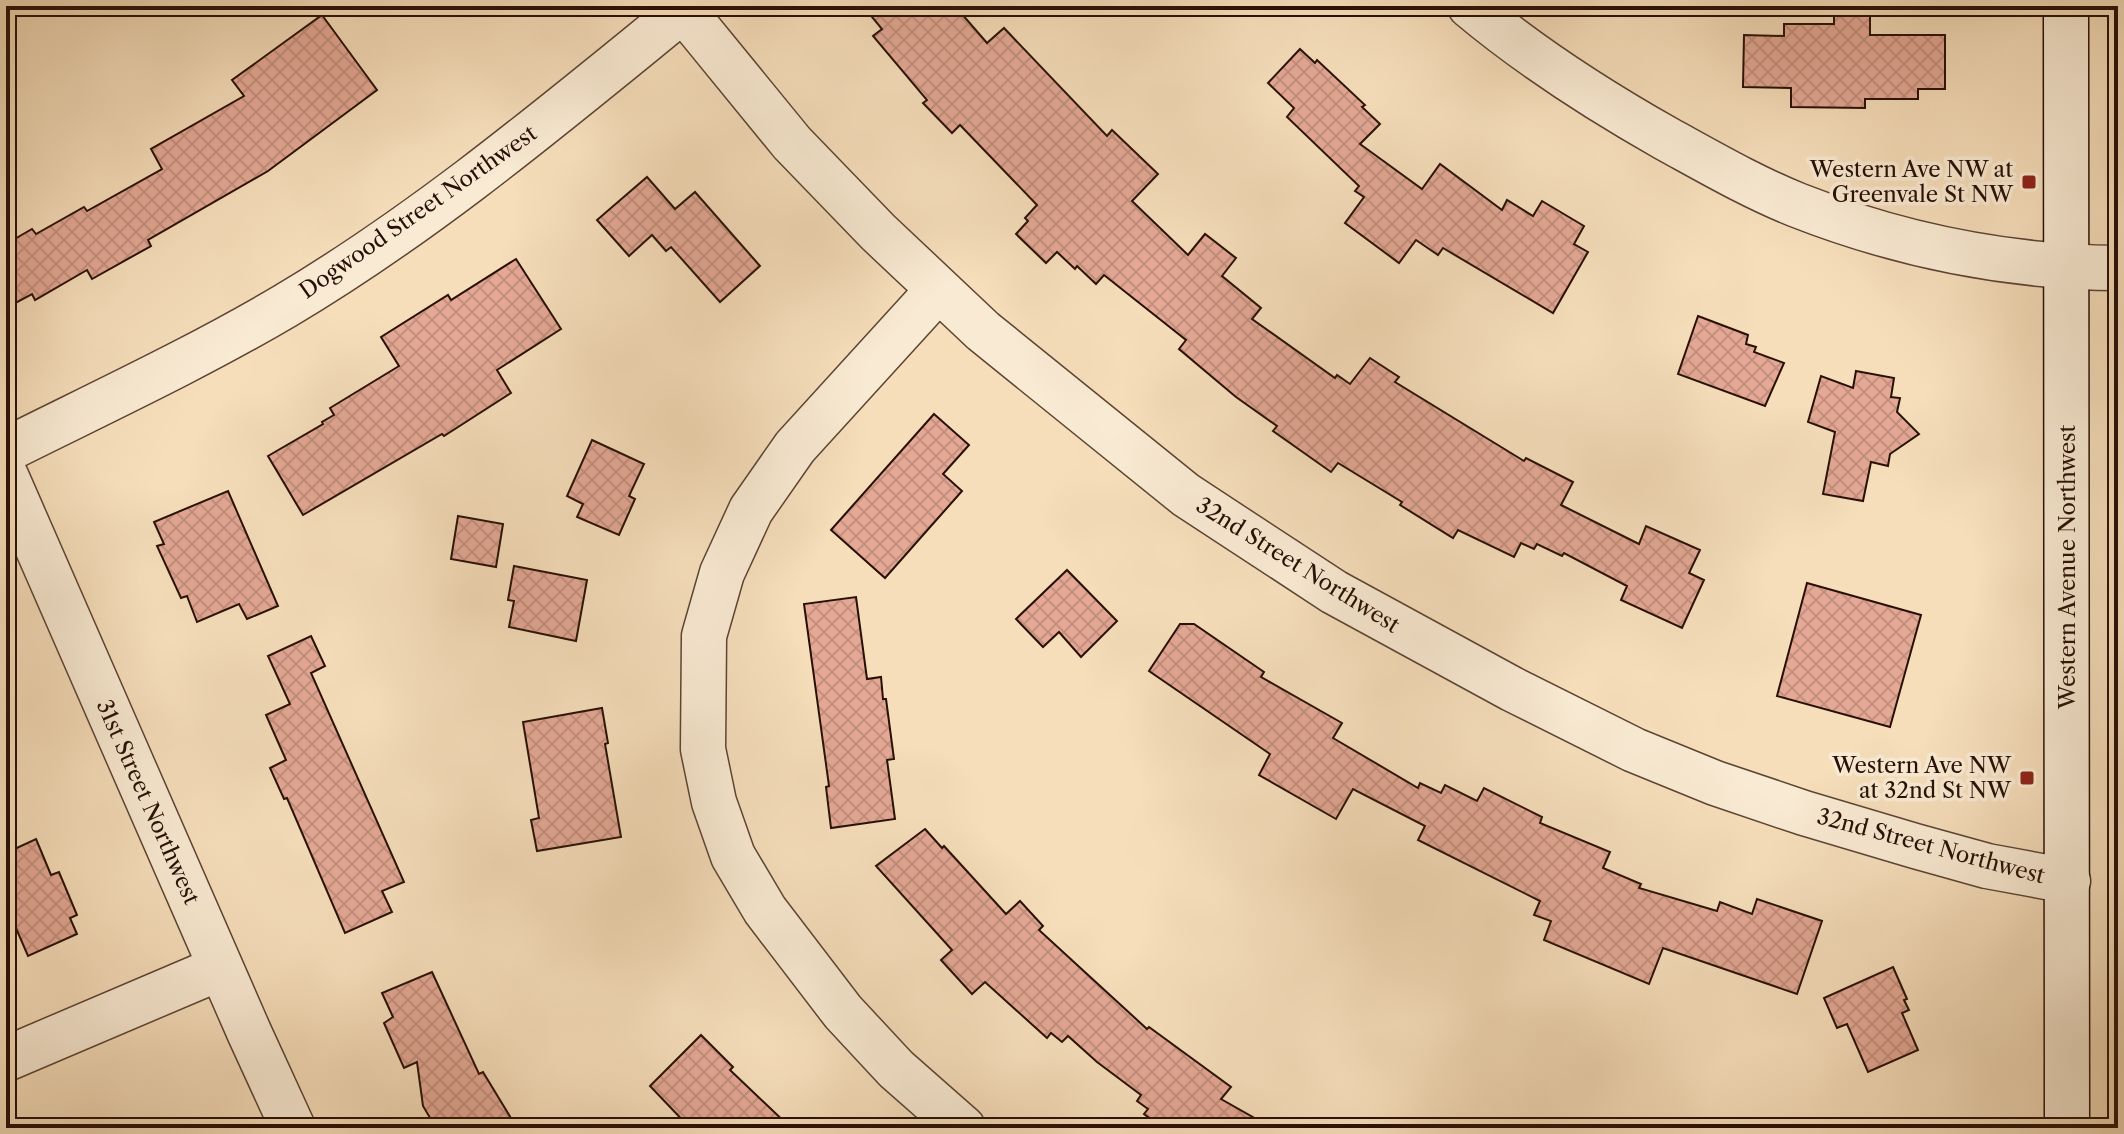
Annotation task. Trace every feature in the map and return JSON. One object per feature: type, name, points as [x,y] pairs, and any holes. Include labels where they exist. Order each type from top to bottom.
[{"type":"street","points":[[1470,6],[1533,55],[1627,117],[1725,171],[1794,204],[1895,237],[1991,258],[2067,267],[2118,268]]},
{"type":"street","name":"Western Avenue Northwest","points":[[2066,6],[2067,1128]]},
{"type":"street","name":"32nd Street Northwest","points":[[682,8],[792,143],[878,232],[983,331],[1186,495],[1334,592],[1512,689],[1634,750],[1715,783],[1804,813],[1987,866],[2068,881]]},
{"type":"street","name":"Dogwood Street Northwest","points":[[6,450],[149,381],[324,282],[473,178],[682,8]]},
{"type":"street","points":[[938,290],[795,447],[751,510],[722,573],[704,636],[703,749],[714,802],[733,856],[765,910],[843,1012],[896,1069],[963,1128]]},
{"type":"street","name":"31st Street Northwest","points":[[6,476],[293,1128]]},
{"type":"street","points":[[6,1059],[220,968]]},
{"type":"building","points":[[863,6],[955,6],[987,43],[1004,28],[1107,136],[1112,130],[1158,174],[1132,201],[1188,255],[1205,234],[1236,258],[1222,276],[1261,308],[1252,319],[1335,378],[1337,375],[1350,384],[1370,358],[1399,377],[1395,382],[1524,461],[1526,458],[1573,482],[1561,505],[1639,544],[1646,526],[1700,550],[1689,573],[1704,580],[1682,628],[1621,600],[1627,586],[1564,553],[1562,556],[1537,544],[1534,549],[1521,543],[1514,557],[1458,530],[1453,538],[1338,463],[1331,472],[1273,431],[1277,426],[1236,397],[1179,349],[1186,340],[1104,275],[1096,284],[1057,252],[1046,263],[1016,234],[1037,205],[960,125],[952,133],[923,103],[927,100],[873,36],[882,29]]},
{"type":"building","points":[[322,15],[377,90],[268,171],[148,240],[151,246],[92,279],[87,270],[35,300],[32,294],[6,308],[6,244],[32,229],[36,234],[84,207],[87,211],[162,169],[151,149],[244,96],[232,80]]},
{"type":"building","points":[[1834,16],[1870,16],[1870,35],[1945,35],[1945,89],[1918,89],[1918,99],[1865,99],[1865,108],[1791,107],[1791,88],[1743,87],[1744,35],[1784,36],[1784,24],[1834,24]]},
{"type":"building","points":[[1300,49],[1315,63],[1317,60],[1365,105],[1362,107],[1380,124],[1360,144],[1422,189],[1440,164],[1502,210],[1507,200],[1533,216],[1542,201],[1584,226],[1574,244],[1588,252],[1553,313],[1443,248],[1438,255],[1416,240],[1399,263],[1345,223],[1364,197],[1355,191],[1359,186],[1287,117],[1294,108],[1268,83]]},
{"type":"building","points":[[647,177],[675,209],[695,192],[760,266],[720,302],[671,247],[666,251],[652,235],[629,256],[597,220]]},
{"type":"building","points":[[516,259],[561,329],[497,370],[511,393],[444,436],[442,434],[303,515],[268,456],[323,424],[334,415],[330,408],[399,366],[381,337],[448,295],[451,300]]},
{"type":"building","points":[[1698,316],[1748,335],[1746,344],[1756,347],[1754,352],[1784,363],[1765,406],[1678,374]]},
{"type":"building","points":[[1856,371],[1894,378],[1891,397],[1900,398],[1897,412],[1919,434],[1890,454],[1888,466],[1871,462],[1863,501],[1823,494],[1835,432],[1808,422],[1821,376],[1853,388]]},
{"type":"building","points":[[934,414],[969,445],[943,474],[962,491],[885,578],[831,530]]},
{"type":"building","points":[[592,440],[644,464],[629,496],[635,499],[619,535],[577,517],[583,504],[567,496]]},
{"type":"building","points":[[228,491],[278,606],[247,619],[239,604],[197,622],[187,596],[181,598],[157,546],[164,544],[154,522]]},
{"type":"building","points":[[458,516],[503,524],[496,567],[451,559]]},
{"type":"building","points":[[514,566],[587,580],[576,641],[509,627],[514,601],[508,600]]},
{"type":"building","points":[[1067,570],[1117,621],[1081,657],[1059,632],[1043,647],[1016,619]]},
{"type":"building","points":[[1807,583],[1921,615],[1890,727],[1777,696]]},
{"type":"building","points":[[856,597],[867,679],[881,677],[883,699],[886,699],[894,759],[887,760],[895,819],[831,828],[826,787],[829,786],[804,604]]},
{"type":"building","points":[[1180,624],[1194,624],[1264,672],[1261,677],[1342,723],[1333,738],[1418,788],[1420,783],[1441,793],[1445,785],[1477,801],[1484,788],[1542,817],[1540,823],[1610,852],[1603,868],[1641,884],[1639,888],[1717,911],[1720,902],[1752,914],[1757,899],[1822,921],[1797,994],[1663,948],[1649,984],[1544,940],[1551,921],[1534,915],[1540,901],[1418,840],[1425,826],[1353,789],[1336,819],[1259,775],[1270,754],[1149,671]]},
{"type":"building","points":[[311,636],[325,666],[311,673],[404,882],[382,891],[392,912],[345,933],[287,798],[284,799],[270,768],[286,760],[266,715],[290,704],[268,656]]},
{"type":"building","points":[[602,708],[621,837],[537,851],[531,820],[539,818],[523,722]]},
{"type":"building","points":[[925,829],[1006,914],[1020,901],[1043,926],[1039,930],[1147,1029],[1149,1027],[1231,1087],[1221,1099],[1272,1128],[1163,1128],[1144,1114],[1148,1109],[1137,1101],[1141,1095],[1068,1036],[1062,1042],[1051,1033],[1047,1038],[985,982],[972,994],[941,960],[952,950],[876,866]]},
{"type":"building","points":[[36,839],[51,875],[59,872],[77,915],[70,918],[77,934],[28,956],[6,905],[6,853]]},
{"type":"building","points":[[1893,967],[1907,999],[1904,1000],[1909,1010],[1902,1013],[1918,1050],[1868,1072],[1847,1024],[1837,1028],[1824,998]]},
{"type":"building","points":[[432,972],[479,1074],[483,1072],[517,1128],[436,1128],[423,1106],[417,1062],[404,1068],[384,1023],[393,1017],[382,993]]},
{"type":"building","points":[[701,1035],[733,1067],[730,1070],[791,1128],[690,1128],[650,1086]]},
{"type":"place","name":"Western Ave NW at Greenvale St NW","points":[[2029,182]]},
{"type":"place","name":"Western Ave NW at 32nd St NW","points":[[2027,778]]}]
